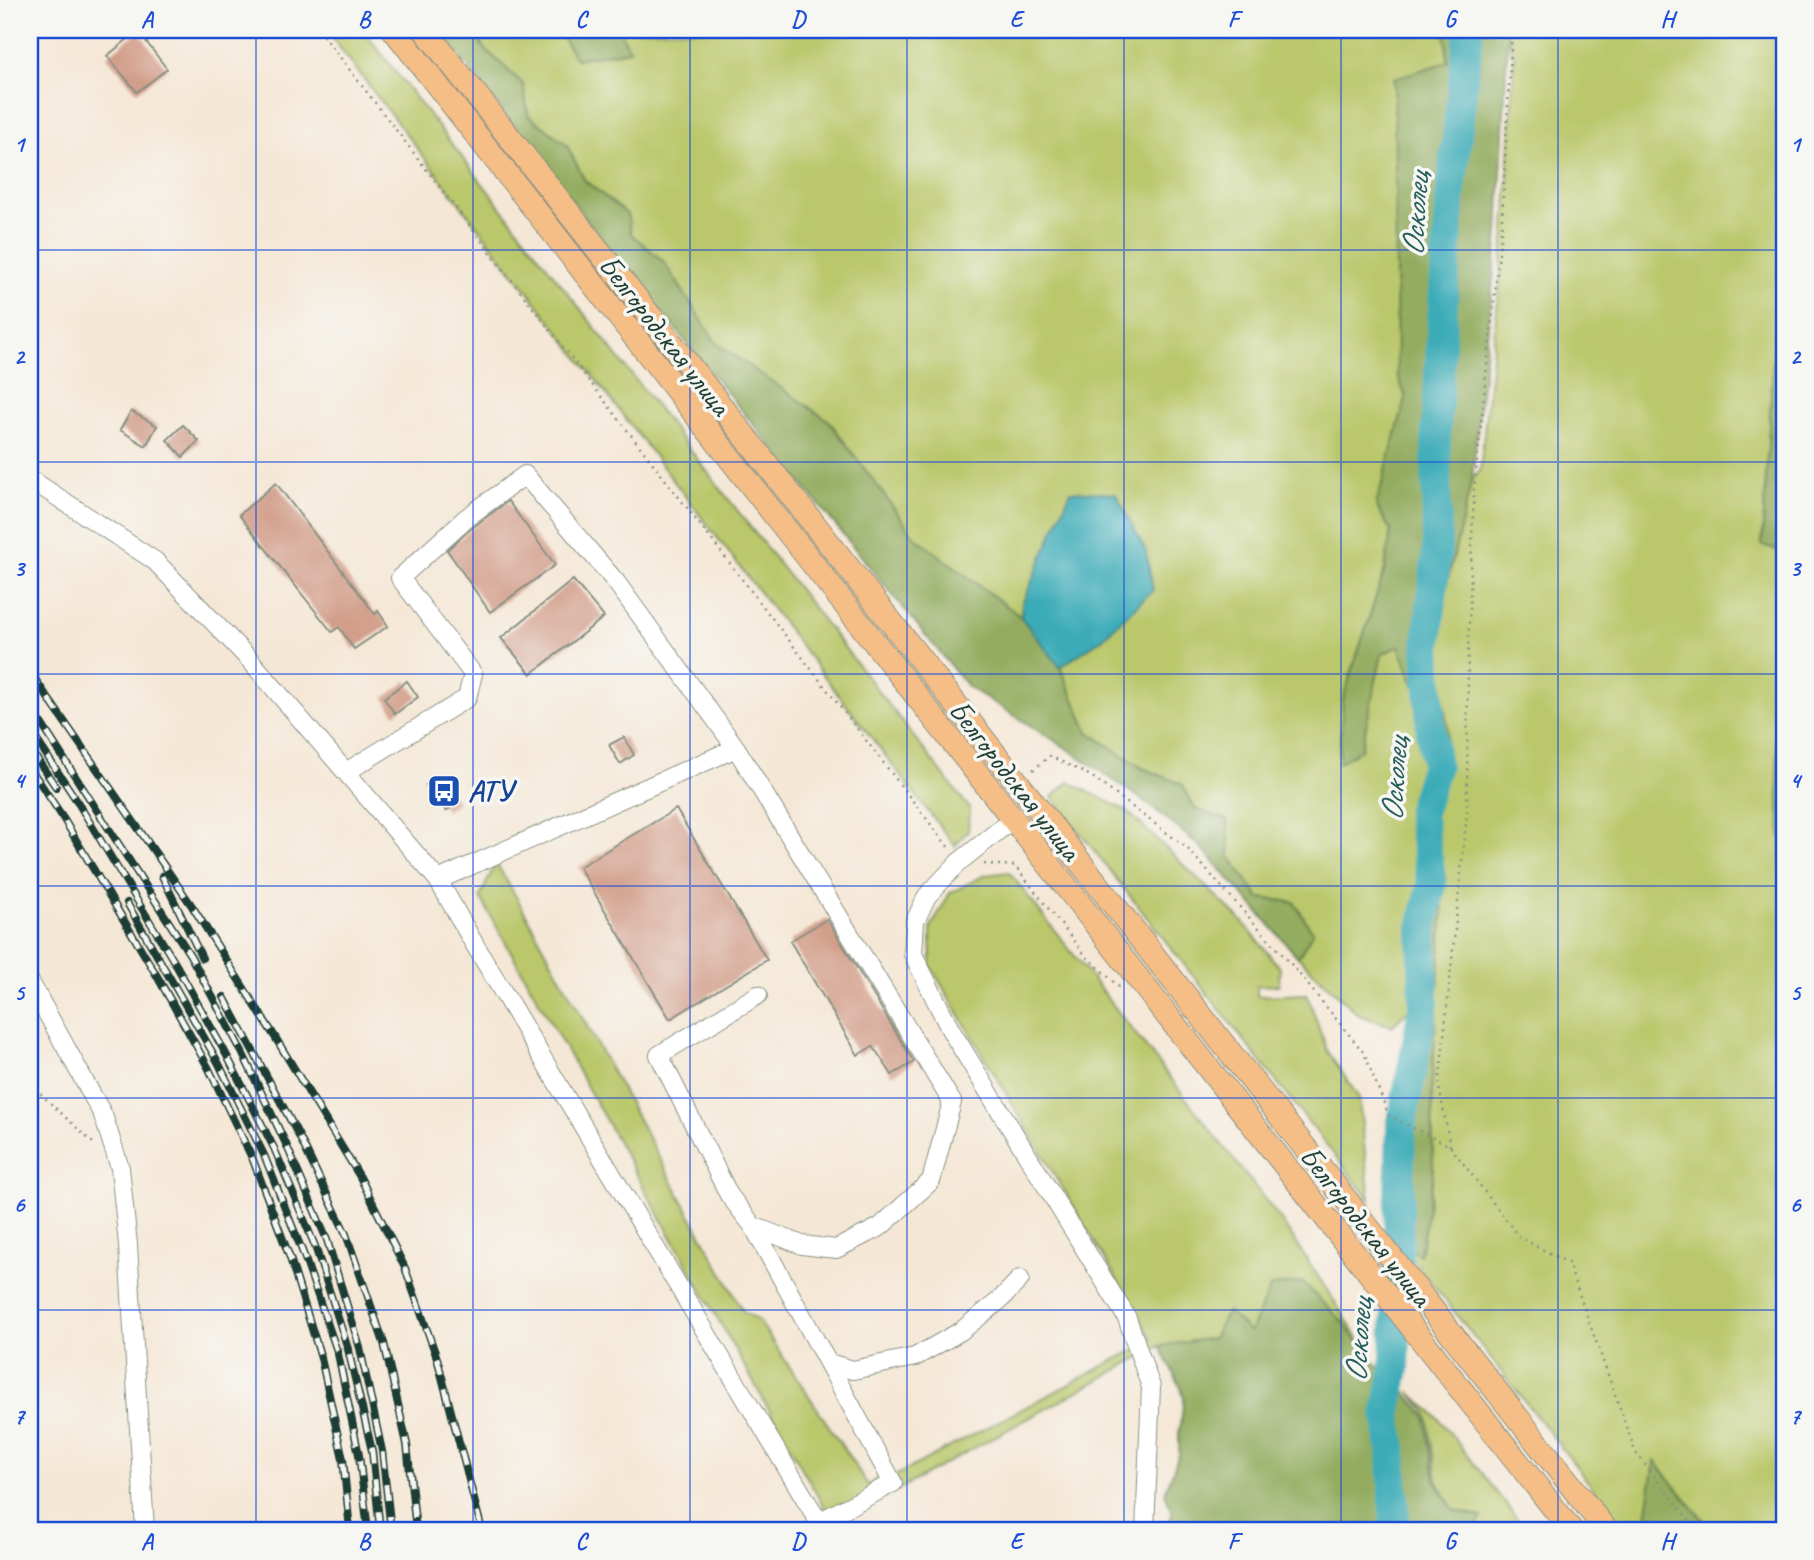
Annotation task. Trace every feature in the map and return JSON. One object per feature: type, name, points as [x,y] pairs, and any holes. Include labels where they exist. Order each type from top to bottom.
[{"type":"main road","name":"Белгородская улица","points":[[394,30],[1528,1474]]},
{"type":"main road","name":"Белгородская улица","points":[[425,30],[1606,1530]]},
{"type":"main road","points":[[1013,820],[1033,804]]},
{"type":"main road","points":[[1528,1474],[1571,1530]]},
{"type":"lane","points":[[346,772],[467,698],[473,674],[400,578],[466,518],[525,475],[616,582],[736,748],[952,1101],[931,1181],[880,1227],[836,1249],[802,1245],[753,1226]]},
{"type":"lane","points":[[30,479],[155,561],[250,660],[438,880],[820,1526],[893,1483],[753,1226],[730,1195],[659,1055],[758,995]]},
{"type":"lane","points":[[438,880],[736,748]]},
{"type":"lane","points":[[1013,820],[959,862],[926,896],[915,921],[913,954],[950,1029],[1127,1318],[1151,1387],[1145,1530]]},
{"type":"lane","points":[[30,982],[103,1115],[120,1168],[128,1245],[145,1530]]},
{"type":"lane","points":[[828,1363],[853,1370],[915,1357],[961,1331],[1000,1300],[1020,1279]]},
{"type":"lane","points":[[1528,1474],[1548,1457]]},
{"type":"path","points":[[319,30],[959,862],[1015,866],[1085,956],[1123,992]]},
{"type":"path","points":[[1450,1146],[1439,1086],[1467,813],[1468,651],[1474,489],[1501,235],[1512,30]]},
{"type":"path","points":[[1017,782],[1050,756],[1091,776],[1187,849],[1291,964],[1364,1053],[1389,1116],[1450,1146],[1519,1237],[1568,1263],[1636,1453],[1697,1530]]},
{"type":"path","points":[[30,1084],[120,1168]]},
{"type":"green space","points":[[326,30],[363,30],[970,809],[968,830],[955,846]]},
{"type":"green space","points":[[440,30],[475,30],[483,47],[523,84],[528,115],[566,144],[585,181],[627,214],[631,234],[664,262],[717,344],[829,421],[915,537],[1021,617],[1060,667],[1088,732],[1142,768],[1182,784],[1195,809],[1227,820],[1230,857],[1259,898],[1294,902],[1313,933],[1298,957],[1200,846],[1144,801],[1068,749],[967,686],[600,237]]},
{"type":"green space","points":[[476,30],[558,30],[576,59],[630,50],[619,30],[1445,30],[1448,62],[1397,373],[1406,398],[1376,505],[1391,531],[1385,569],[1343,699],[1339,762],[1361,749],[1382,654],[1399,645],[1417,693],[1424,766],[1412,808],[1423,880],[1410,940],[1413,1006],[1392,1026],[1359,1015],[1298,957],[1313,933],[1294,902],[1259,898],[1230,857],[1227,820],[1195,809],[1182,784],[1142,768],[1088,732],[1060,667],[1102,639],[1022,603],[1021,617],[915,537],[829,421],[717,344],[664,262],[631,234],[627,214],[585,181],[566,144],[528,115],[523,84],[483,47]]},
{"type":"green space","points":[[558,30],[619,30],[630,50],[576,59]]},
{"type":"green space","points":[[1445,30],[1461,30],[1437,302],[1429,546],[1417,693],[1399,646],[1382,654],[1361,749],[1339,763],[1343,699],[1385,569],[1391,531],[1376,505],[1406,398],[1397,373],[1394,78],[1448,62]]},
{"type":"green space","points":[[1474,30],[1504,30],[1508,33],[1498,234],[1472,479],[1445,592],[1438,671],[1448,728],[1443,769],[1439,762],[1431,646],[1441,549],[1441,432],[1455,189]]},
{"type":"green space","points":[[1504,30],[1784,30],[1784,261],[1779,265],[1762,544],[1784,552],[1784,701],[1775,703],[1784,917],[1784,1530],[1711,1530],[1655,1462],[1644,1530],[1626,1530],[1401,1244],[1420,1255],[1433,1177],[1432,1083],[1443,908],[1437,893],[1425,816],[1443,769],[1448,728],[1438,671],[1445,592],[1472,479],[1480,471],[1505,232],[1514,59],[1508,33]]},
{"type":"green space","points":[[1784,261],[1784,552],[1762,545],[1779,265]]},
{"type":"green space","points":[[1784,701],[1784,917],[1775,703]]},
{"type":"green space","points":[[1069,782],[1127,811],[1241,920],[1280,968],[1279,985],[1257,986],[1257,996],[1307,994],[1327,1050],[1359,1098],[1370,1200],[1052,797]]},
{"type":"green space","points":[[496,863],[743,1311],[759,1321],[868,1485],[881,1476],[891,1478],[1153,1340],[931,967],[931,927],[950,893],[985,875],[1009,872],[1281,1220],[1374,1362],[1341,1320],[1160,1346],[834,1525],[480,897]]},
{"type":"green space","points":[[1437,893],[1443,908],[1432,1083],[1433,1177],[1420,1255],[1401,1244],[1405,1127],[1427,1004],[1425,928]]},
{"type":"green space","points":[[1302,1282],[1341,1320],[1374,1362],[1425,1415],[1435,1480],[1453,1510],[1481,1518],[1474,1530],[1163,1530],[1173,1514],[1165,1493],[1179,1454],[1184,1399],[1160,1346],[1213,1338],[1227,1311],[1250,1332],[1271,1286]]},
{"type":"green space","points":[[1410,1392],[1439,1419],[1526,1530],[1475,1530],[1482,1517],[1453,1509],[1437,1480],[1427,1413]]},
{"type":"green space","points":[[1655,1461],[1711,1530],[1644,1530]]},
{"type":"water","points":[[1071,491],[1116,494],[1146,551],[1153,590],[1102,639],[1060,667],[1021,617],[1022,604]]},
{"type":"building","points":[[138,31],[167,69],[137,92],[107,56]]},
{"type":"building","points":[[131,411],[157,426],[146,446],[120,430]]},
{"type":"building","points":[[183,425],[199,441],[183,457],[167,440]]},
{"type":"building","points":[[276,483],[375,614],[378,611],[388,626],[354,649],[339,627],[332,632],[239,515]]},
{"type":"building","points":[[508,501],[555,565],[490,612],[447,550]]},
{"type":"building","points":[[573,580],[604,617],[531,674],[501,638]]},
{"type":"building","points":[[407,681],[418,697],[395,714],[384,698]]},
{"type":"building","points":[[624,737],[634,755],[620,764],[609,745]]},
{"type":"building","points":[[437,776],[458,802],[446,811],[426,785]]},
{"type":"building","points":[[676,809],[767,960],[670,1019],[579,867]]},
{"type":"building","points":[[827,919],[914,1062],[892,1075],[873,1046],[858,1055],[790,941]]},
{"type":"waterway","name":"Осколец","points":[[1395,1530],[1392,1451],[1387,1411],[1395,1368],[1401,1127],[1424,1004],[1422,928],[1432,884],[1421,813],[1436,765],[1431,734],[1427,646],[1437,548],[1436,431],[1451,189],[1469,30]]},
{"type":"railway","points":[[30,672],[192,906],[360,1177],[405,1268],[437,1358],[482,1530]]},
{"type":"railway","points":[[30,706],[190,955],[241,1050],[286,1144],[327,1240],[360,1348],[382,1451],[391,1530]]},
{"type":"railway","points":[[30,730],[75,798],[175,963],[274,1148],[315,1246],[348,1349],[372,1451],[380,1530]]},
{"type":"railway","points":[[30,749],[56,787]]},
{"type":"railway","points":[[30,768],[60,813],[157,976],[208,1067],[253,1160],[290,1258],[321,1358],[343,1459],[350,1530]]},
{"type":"railway","points":[[162,876],[202,958]]},
{"type":"railway","points":[[127,903],[218,1062],[264,1155],[303,1253],[338,1354],[359,1455],[368,1530]]},
{"type":"railway","points":[[224,997],[300,1138],[346,1234],[384,1343],[407,1444],[416,1530]]},
{"type":"place","name":"АТУ","points":[[444,791]]}]
